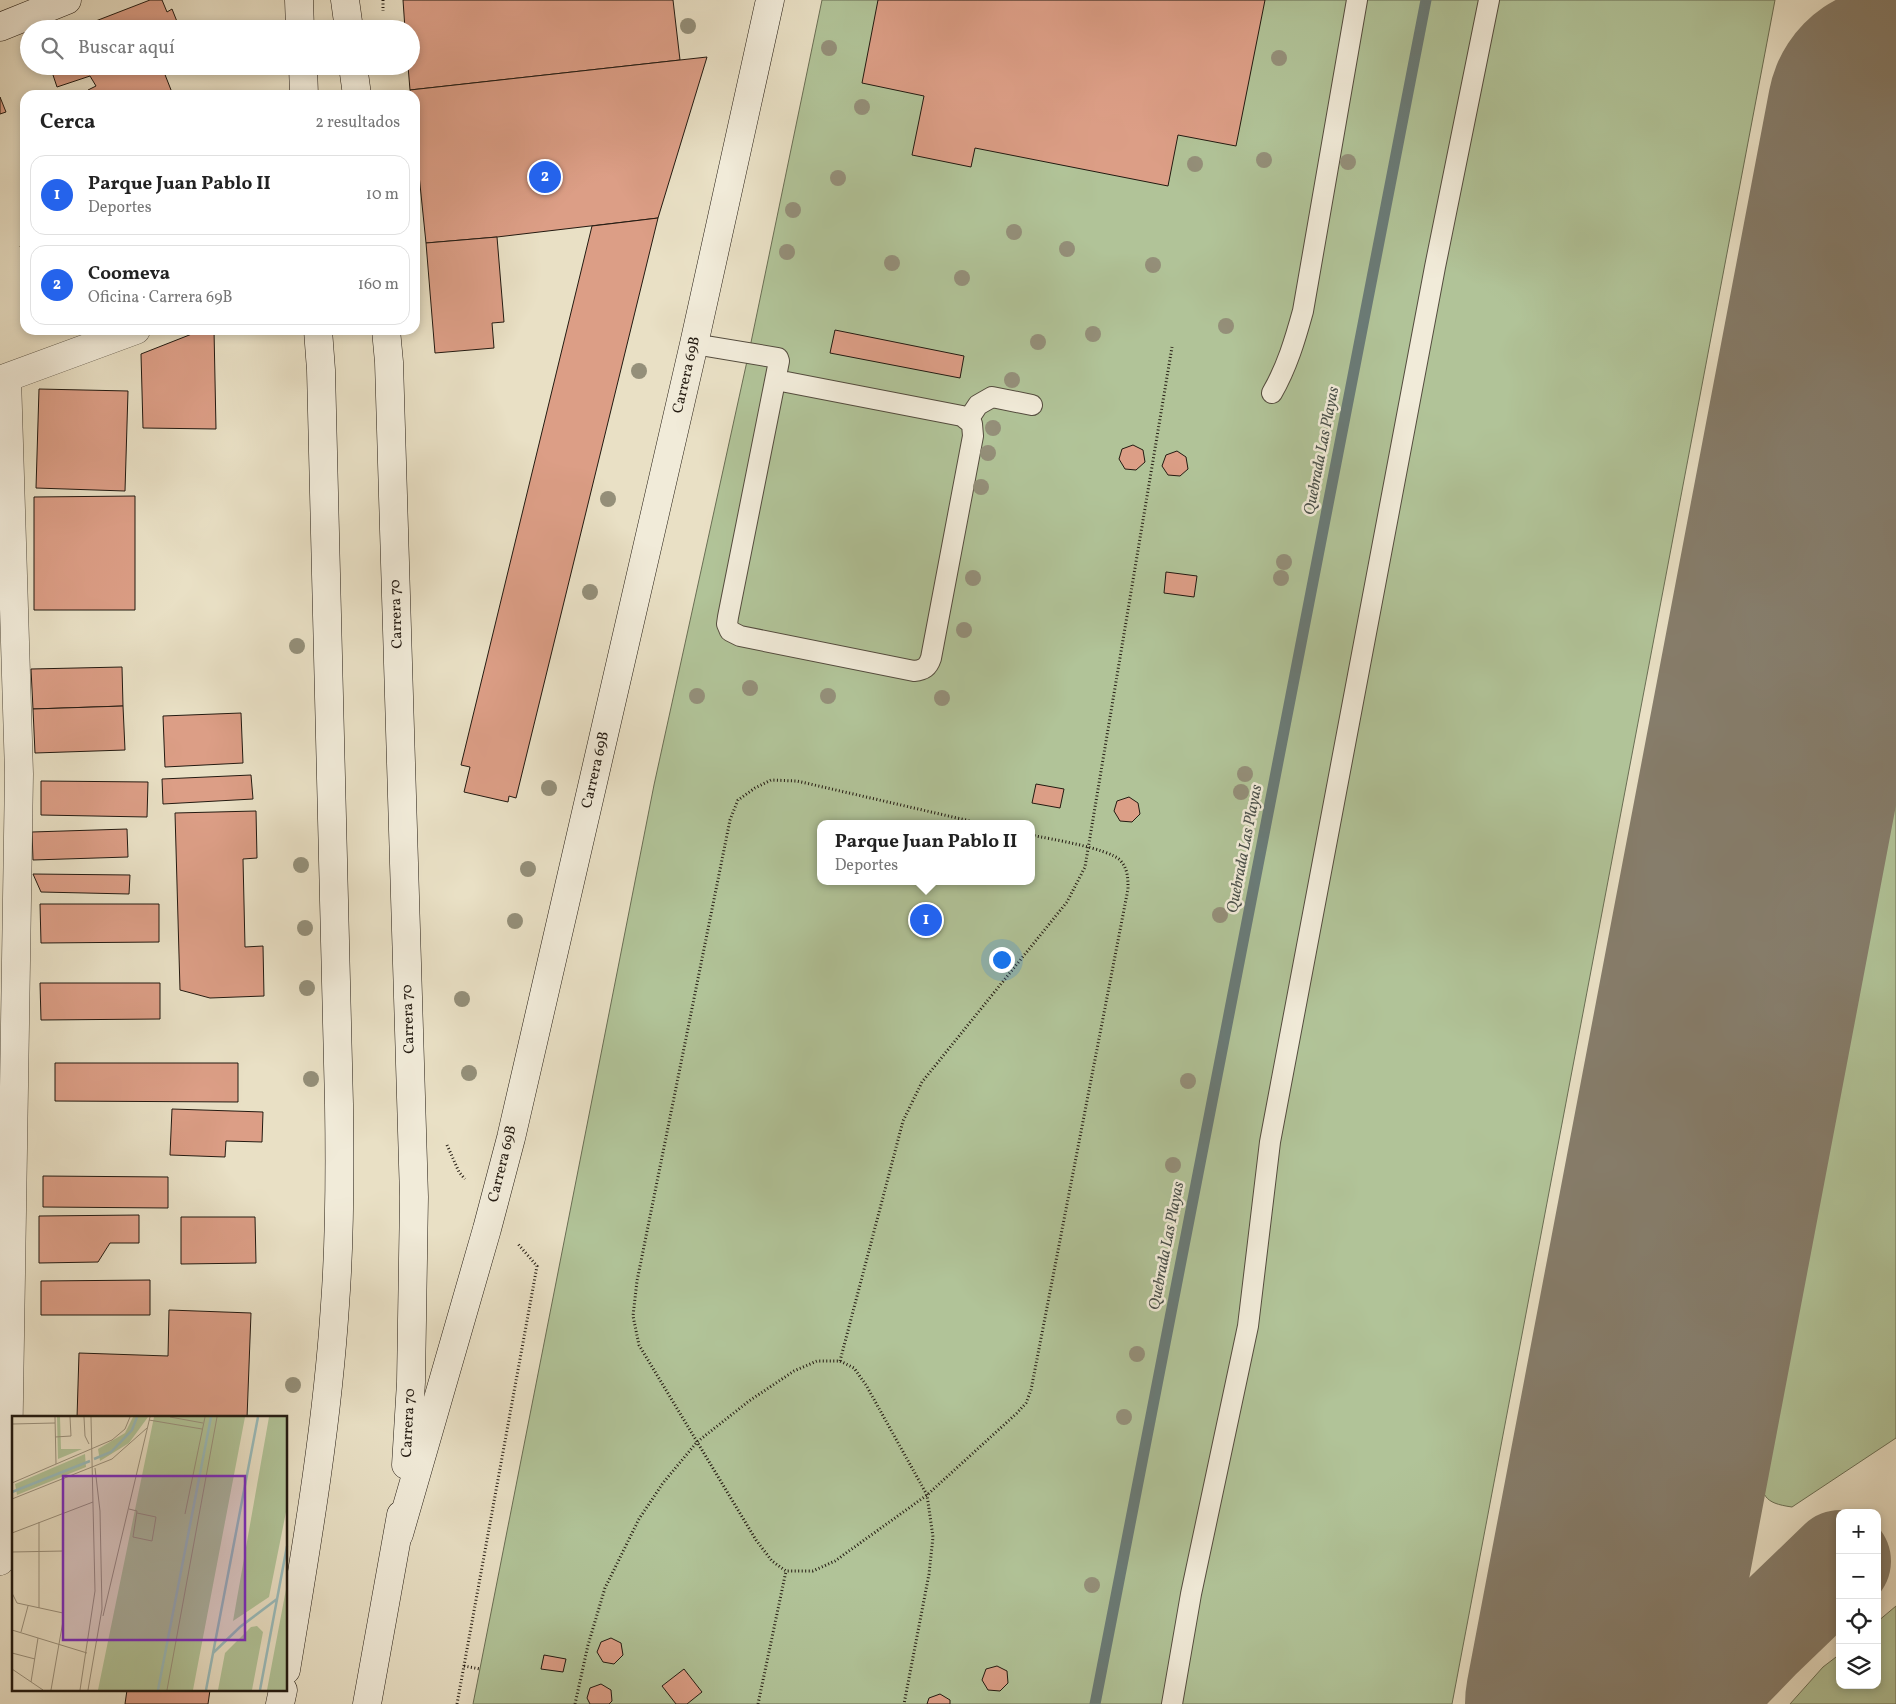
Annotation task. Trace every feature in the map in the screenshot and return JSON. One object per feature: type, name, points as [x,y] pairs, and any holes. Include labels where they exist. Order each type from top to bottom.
[{"type":"street","points":[[0,27],[67,0]]},
{"type":"street","points":[[299,0],[300,20]]},
{"type":"street","points":[[345,0],[348,20]]},
{"type":"street","name":"Carrera 69B","points":[[399,1534],[511,1138],[694,344],[770,0]]},
{"type":"street","points":[[303,75],[304,90]]},
{"type":"street","points":[[354,75],[356,90]]},
{"type":"street","points":[[0,1561],[8,1461],[4,1414],[9,773],[4,379],[123,335]]},
{"type":"street","points":[[288,1657],[325,1414],[336,1304],[340,1195],[323,440],[318,335]]},
{"type":"street","name":"Carrera 70","points":[[367,1704],[399,1534],[408,1448],[411,1391],[414,1197],[390,372],[386,335]]},
{"type":"lane","points":[[1272,393],[1281,378],[1303,311],[1357,0]]},
{"type":"lane","points":[[1172,1704],[1193,1585],[1248,1326],[1270,1142],[1435,266],[1489,0]]},
{"type":"lane","points":[[694,344],[778,358],[779,366],[776,380],[728,617],[727,624],[730,631],[740,636],[914,671],[926,668],[931,658],[974,430],[968,420],[962,416],[776,380]]},
{"type":"lane","points":[[968,420],[978,405],[992,397],[1032,405]]},
{"type":"path","points":[[840,1361],[903,1121],[922,1082],[1068,902],[1085,867],[1172,348]]},
{"type":"path","points":[[966,820],[797,781],[771,780],[738,800],[730,820],[637,1280],[634,1316],[638,1345],[756,1540],[772,1561],[786,1571],[812,1571],[835,1561],[927,1496],[1018,1413],[1026,1403],[1031,1390],[1128,889],[1128,872],[1119,860],[1107,852],[1035,836]]},
{"type":"path","points":[[448,1145],[460,1172],[537,1266],[457,1704]]},
{"type":"path","points":[[575,1704],[588,1645],[605,1588],[638,1519],[663,1483],[697,1442],[749,1401],[794,1371],[817,1362],[840,1361],[854,1368],[866,1386],[927,1496],[933,1537],[929,1574],[904,1704]]},
{"type":"path","points":[[758,1704],[786,1571]]},
{"type":"path","points":[[464,1666],[480,1669]]},
{"type":"green space","points":[[822,0],[1775,0],[1452,1704],[473,1704],[654,785],[749,352]]},
{"type":"green space","points":[[1896,728],[1896,1438],[1792,1507],[1775,1503],[1766,1496],[1761,1485],[1759,1468]]},
{"type":"green space","points":[[1896,1606],[1896,1704],[1790,1704],[1823,1667],[1836,1657],[1836,1689],[1881,1689],[1881,1619]]},
{"type":"building","points":[[150,0],[162,0],[167,12],[172,9],[176,20],[98,20]]},
{"type":"building","points":[[403,0],[673,0],[680,60],[410,90],[409,75],[420,75],[420,20],[404,20]]},
{"type":"building","points":[[878,0],[1265,0],[1236,146],[1178,135],[1168,186],[975,148],[971,167],[912,155],[924,96],[862,83]]},
{"type":"building","points":[[707,57],[658,218],[497,237],[426,243],[420,185],[420,90],[410,90]]},
{"type":"building","points":[[53,75],[165,75],[171,90],[88,90],[96,86],[90,76],[57,87]]},
{"type":"building","points":[[0,97],[6,112],[0,114]]},
{"type":"building","points":[[658,218],[516,798],[509,796],[508,802],[464,792],[470,767],[461,765],[592,226]]},
{"type":"building","points":[[497,237],[504,322],[492,323],[494,348],[435,353],[426,243]]},
{"type":"building","points":[[835,330],[964,356],[960,378],[830,353]]},
{"type":"building","points":[[189,335],[214,335],[216,429],[143,428],[141,354]]},
{"type":"building","points":[[39,389],[128,391],[125,491],[36,488]]},
{"type":"building","points":[[1133,445],[1143,450],[1145,462],[1136,470],[1125,469],[1119,459],[1122,449]]},
{"type":"building","points":[[1177,451],[1186,457],[1188,469],[1180,476],[1168,475],[1162,466],[1166,455]]},
{"type":"building","points":[[135,496],[135,610],[34,610],[34,497]]},
{"type":"building","points":[[1166,572],[1197,576],[1194,597],[1164,593]]},
{"type":"building","points":[[122,667],[123,706],[33,709],[31,669]]},
{"type":"building","points":[[123,706],[125,750],[35,753],[33,709]]},
{"type":"building","points":[[241,713],[243,763],[165,767],[163,716]]},
{"type":"building","points":[[251,775],[253,799],[163,804],[162,779]]},
{"type":"building","points":[[41,781],[148,782],[147,817],[41,815]]},
{"type":"building","points":[[1036,784],[1064,789],[1060,808],[1032,803]]},
{"type":"building","points":[[1129,797],[1138,803],[1140,814],[1132,822],[1120,821],[1114,811],[1117,801]]},
{"type":"building","points":[[256,811],[257,858],[243,859],[245,947],[263,946],[264,996],[210,998],[180,990],[175,813]]},
{"type":"building","points":[[127,829],[128,857],[33,860],[32,832]]},
{"type":"building","points":[[33,874],[130,875],[129,894],[41,892]]},
{"type":"building","points":[[40,904],[159,904],[159,942],[41,943]]},
{"type":"building","points":[[40,983],[160,983],[160,1019],[41,1020]]},
{"type":"building","points":[[55,1063],[238,1063],[238,1102],[55,1101]]},
{"type":"building","points":[[172,1109],[263,1112],[262,1142],[226,1141],[225,1157],[170,1155]]},
{"type":"building","points":[[43,1176],[168,1177],[168,1208],[43,1207]]},
{"type":"building","points":[[139,1215],[139,1243],[110,1243],[98,1262],[39,1263],[39,1216]]},
{"type":"building","points":[[181,1217],[255,1217],[256,1263],[181,1264]]},
{"type":"building","points":[[150,1280],[150,1315],[41,1315],[41,1281]]},
{"type":"building","points":[[169,1310],[251,1313],[247,1416],[77,1416],[79,1353],[168,1356]]},
{"type":"building","points":[[611,1638],[621,1643],[623,1655],[614,1664],[603,1662],[597,1652],[601,1642]]},
{"type":"building","points":[[544,1655],[566,1659],[563,1672],[541,1669]]},
{"type":"building","points":[[997,1666],[1007,1671],[1008,1683],[1000,1691],[988,1690],[982,1680],[986,1669]]},
{"type":"building","points":[[684,1669],[702,1692],[687,1704],[676,1704],[662,1686]]},
{"type":"building","points":[[601,1684],[611,1690],[612,1701],[609,1704],[590,1704],[587,1698],[590,1688]]},
{"type":"building","points":[[127,1692],[210,1692],[208,1704],[125,1704]]},
{"type":"building","points":[[940,1694],[950,1700],[950,1704],[927,1704],[929,1698]]},
{"type":"waterway","name":"Quebrada Las Playas","points":[[1095,1704],[1426,0]]},
{"type":"taxiway","points":[[1696,1704],[1760,1638],[1836,1565]]},
{"type":"runway","points":[[1594,1704],[1896,114]]},
{"type":"place","name":"Coomeva","points":[[545,177]]},
{"type":"place","name":"Parque Juan Pablo II","points":[[926,920]]}]
